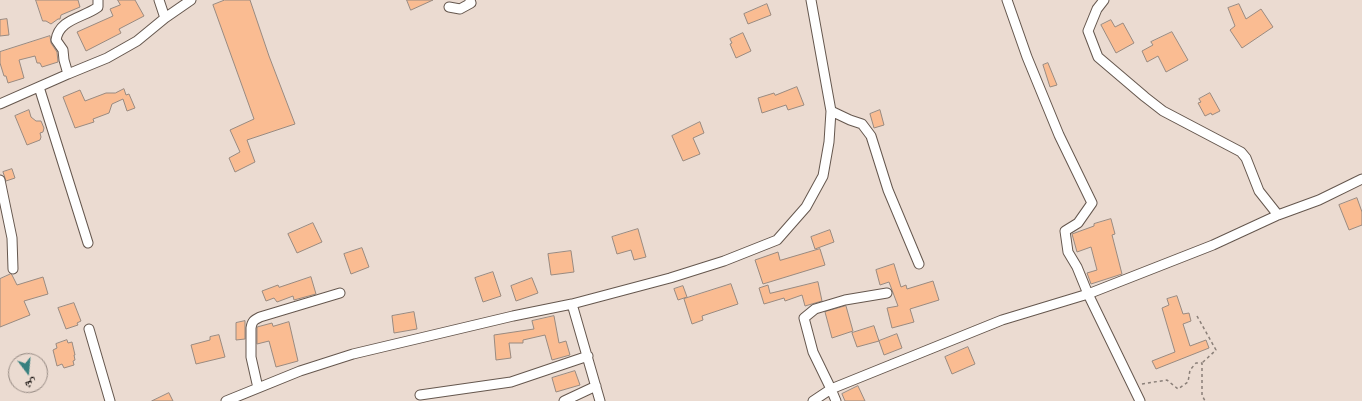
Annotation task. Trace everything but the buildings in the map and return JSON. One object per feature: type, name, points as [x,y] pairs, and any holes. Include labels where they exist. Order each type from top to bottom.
[{"type":"street","points":[[68,74],[63,50],[56,40],[56,35],[59,29],[66,23],[91,12],[98,7],[98,0]]},
{"type":"street","points":[[159,0],[165,18]]},
{"type":"street","points":[[0,104],[107,58],[137,41],[165,18],[191,0]]},
{"type":"street","points":[[449,7],[460,9],[471,3],[470,0]]},
{"type":"street","points":[[226,401],[300,371],[353,354],[572,304],[670,278],[724,261],[777,240],[806,207],[822,176],[829,142],[831,111],[811,0]]},
{"type":"street","points":[[1007,0],[1027,57],[1059,135],[1092,203],[1078,222],[1066,232],[1068,252],[1140,401]]},
{"type":"street","points":[[1104,0],[1088,30],[1098,57],[1162,111],[1241,152],[1246,158],[1259,191],[1278,215]]},
{"type":"street","points":[[39,87],[88,243]]},
{"type":"street","points":[[831,111],[862,124],[871,136],[888,190],[919,264]]},
{"type":"street","points":[[813,401],[831,389],[1002,320],[1088,294],[1213,245],[1278,215],[1319,200],[1362,179]]},
{"type":"street","points":[[0,180],[12,238],[13,269]]},
{"type":"street","points":[[258,388],[251,357],[252,323],[254,320],[340,293]]},
{"type":"street","points":[[836,401],[813,352],[804,318],[815,309],[845,300],[887,293]]},
{"type":"street","points":[[572,304],[600,401]]},
{"type":"street","points":[[89,329],[110,401]]},
{"type":"street","points":[[420,395],[511,382],[588,356]]},
{"type":"street","points":[[564,401],[596,386]]},
{"type":"path","points":[[1130,379],[1140,384],[1167,380],[1178,389],[1188,382],[1190,370],[1196,363],[1202,363],[1216,350],[1197,316]]},
{"type":"path","points":[[1202,363],[1202,395],[1205,401]]}]
